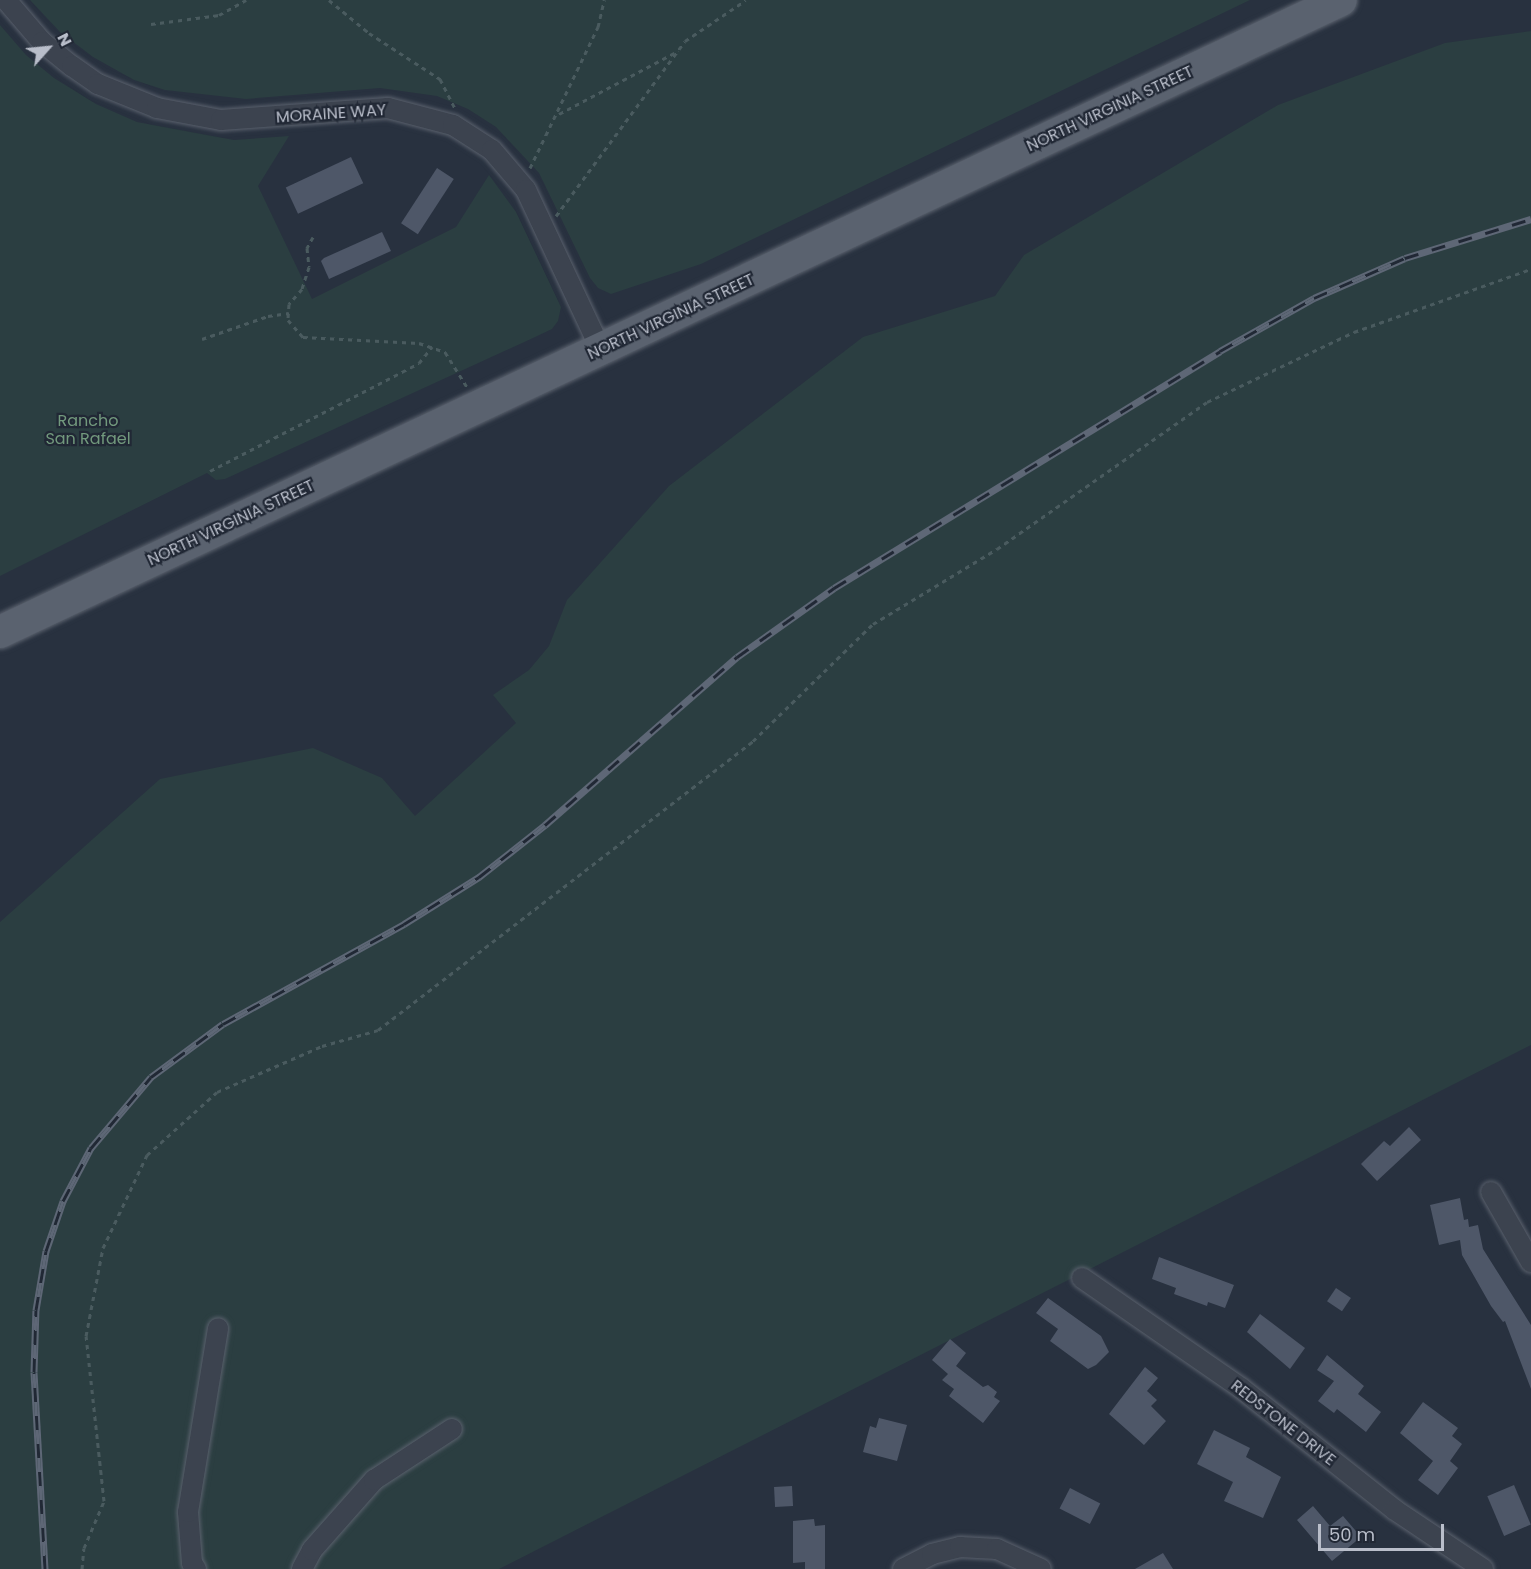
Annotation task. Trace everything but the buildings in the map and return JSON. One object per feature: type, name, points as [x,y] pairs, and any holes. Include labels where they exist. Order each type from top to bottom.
[{"type":"main road","name":"NORTH VIRGINIA STREET","points":[[0,632],[1341,0]]},
{"type":"street","name":"MORAINE WAY","points":[[6,0],[42,42],[72,66],[98,84],[157,108],[221,120],[388,108],[448,123],[492,150],[518,180],[546,230],[601,350]]},
{"type":"street","points":[[1491,1192],[1531,1262]]},
{"type":"street","name":"REDSTONE DRIVE","points":[[1082,1278],[1241,1388],[1395,1510],[1483,1569]]},
{"type":"street","points":[[196,1569],[192,1563],[188,1512],[218,1328]]},
{"type":"street","points":[[302,1569],[312,1550],[374,1479],[452,1430]]},
{"type":"street","points":[[903,1569],[932,1554],[960,1547],[997,1549],[1041,1569]]},
{"type":"path","points":[[151,24],[219,15],[246,0]]},
{"type":"path","points":[[329,0],[369,33],[440,80],[455,107],[448,123]]},
{"type":"path","points":[[518,180],[536,159],[558,115],[598,27],[604,0]]},
{"type":"path","points":[[546,230],[575,196],[685,41],[746,0]]},
{"type":"path","points":[[558,115],[679,51]]},
{"type":"path","points":[[313,237],[307,248],[309,267],[302,289],[289,304],[288,320],[303,337],[419,343],[445,352],[455,364],[477,408]]},
{"type":"path","points":[[82,1569],[84,1548],[104,1502],[86,1336],[103,1248],[147,1155],[217,1092],[322,1046],[378,1030],[753,741],[873,624],[997,549],[1190,413],[1354,332],[1531,269]]},
{"type":"path","points":[[202,339],[268,316],[289,313]]},
{"type":"path","points":[[210,471],[419,363],[432,347]]},
{"type":"green space","points":[[30,0],[1250,0],[701,264],[611,294],[598,288],[590,278],[539,173],[496,127],[468,109],[437,96],[380,88],[246,99],[165,90],[134,80],[93,57],[60,32]]},
{"type":"green space","name":"Rancho San Rafael","points":[[0,25],[26,55],[54,78],[96,104],[137,122],[234,140],[289,136],[258,186],[312,299],[456,227],[489,175],[516,212],[561,307],[558,321],[552,329],[225,479],[216,480],[207,473],[0,576]]},
{"type":"green space","points":[[1531,31],[1531,1045],[499,1569],[0,1569],[0,922],[160,779],[313,748],[382,778],[415,816],[516,723],[493,695],[529,670],[549,646],[567,600],[669,486],[863,337],[995,296],[1024,255],[1278,105],[1445,43]]},
{"type":"railway","points":[[45,1569],[34,1372],[36,1310],[46,1251],[63,1201],[91,1148],[151,1077],[223,1024],[404,924],[479,877],[545,825],[737,657],[834,588],[1220,351],[1314,298],[1405,258],[1531,219]]}]
